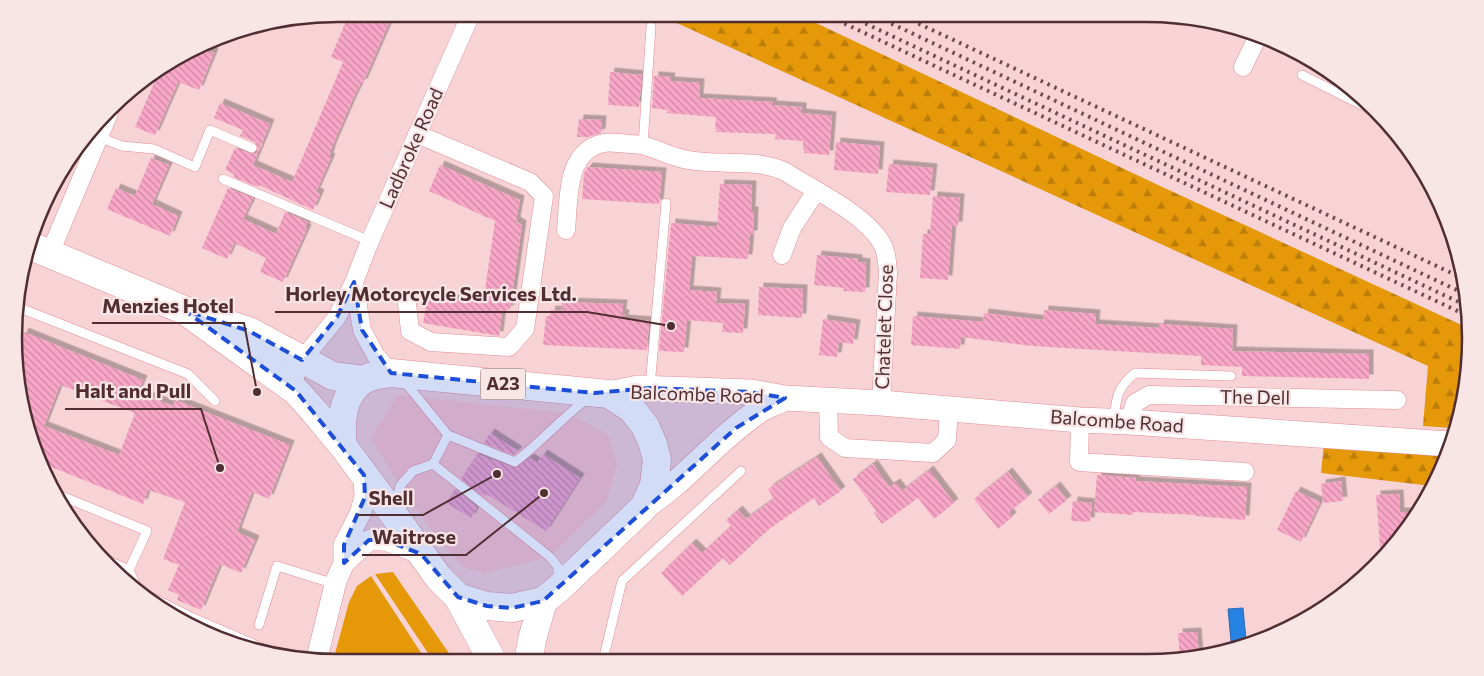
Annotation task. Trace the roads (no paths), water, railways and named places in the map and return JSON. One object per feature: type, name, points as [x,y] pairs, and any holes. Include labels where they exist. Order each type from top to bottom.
[{"type":"main road","name":"A23","points":[[40,249],[184,310],[249,331],[333,376],[364,380]]},
{"type":"main road","name":"A23","points":[[184,310],[296,391],[343,446],[438,577],[458,597],[489,654]]},
{"type":"main road","name":"Balcombe Road","points":[[364,380],[375,375],[394,373],[602,394],[638,388],[751,392],[785,398],[881,402],[1080,420],[1443,444]]},
{"type":"main road","points":[[343,446],[341,430],[345,406],[352,393],[364,380]]},
{"type":"main road","points":[[721,391],[733,409],[736,428]]},
{"type":"main road","name":"Balcombe Road","points":[[602,394],[632,409],[645,426],[653,444],[657,460],[654,485],[644,507]]},
{"type":"main road","name":"Balcombe Road","points":[[551,595],[644,507],[666,493],[736,428],[759,410],[785,398]]},
{"type":"main road","name":"A23","points":[[458,597],[487,606],[512,608],[551,595]]},
{"type":"main road","name":"A23","points":[[529,654],[532,640],[551,595]]},
{"type":"street","name":"Ladbroke Road","points":[[296,391],[294,382],[296,369],[337,318],[467,22]]},
{"type":"street","points":[[1243,67],[1255,42]]},
{"type":"street","points":[[40,249],[102,129]]},
{"type":"street","points":[[407,304],[410,330],[431,342],[509,347],[525,329],[544,196],[530,182],[417,134]]},
{"type":"street","name":"Chatelet Close","points":[[566,230],[572,175],[577,161],[592,147],[604,143],[643,145],[690,161],[757,163],[784,171],[861,218],[882,243],[887,257],[888,272],[881,402]]},
{"type":"street","points":[[782,255],[792,228],[816,191]]},
{"type":"street","points":[[354,282],[362,330],[376,356],[394,373]]},
{"type":"street","name":"The Dell","points":[[1121,422],[1135,403],[1149,396],[1397,400]]},
{"type":"street","points":[[828,401],[829,436],[845,448],[933,453],[947,440],[949,408]]},
{"type":"street","points":[[1080,420],[1079,462],[1245,472]]},
{"type":"street","points":[[318,653],[336,585],[344,563],[344,545],[360,514],[365,497],[364,476]]},
{"type":"street","points":[[344,563],[363,544],[369,540],[376,539],[386,540],[420,554]]},
{"type":"lane","points":[[643,145],[651,27]]},
{"type":"lane","points":[[1302,75],[1354,101]]},
{"type":"lane","points":[[99,137],[122,146],[154,149],[195,167],[210,130],[252,148]]},
{"type":"lane","points":[[222,179],[370,241]]},
{"type":"lane","points":[[650,388],[666,203]]},
{"type":"lane","points":[[24,309],[188,374],[215,401]]},
{"type":"lane","points":[[394,373],[448,435],[515,462],[539,442],[568,413],[602,394]]},
{"type":"lane","points":[[1121,422],[1116,398],[1124,382],[1135,373],[1230,376]]},
{"type":"lane","points":[[394,515],[400,486],[413,471],[433,464],[448,435]]},
{"type":"lane","points":[[433,464],[550,556],[558,568],[551,595]]},
{"type":"lane","points":[[605,654],[622,581],[741,471]]},
{"type":"lane","points":[[66,498],[147,531],[129,570]]},
{"type":"lane","points":[[121,566],[129,570],[132,576]]},
{"type":"lane","points":[[259,625],[276,566],[336,585]]},
{"type":"lane","points":[[189,616],[237,637]]},
{"type":"water","points":[[1243,608],[1246,637],[1231,641],[1228,609]]},
{"type":"railway","points":[[841,22],[1461,312]]},
{"type":"railway","points":[[862,22],[1460,302]]},
{"type":"railway","points":[[888,22],[1458,290]]},
{"type":"railway","points":[[915,22],[1455,274]]},
{"type":"place","name":"Horley Motorcycle Services Ltd.","points":[[671,326]]},
{"type":"place","name":"Menzies Hotel","points":[[257,392]]},
{"type":"place","name":"Halt and Pull","points":[[220,468]]},
{"type":"place","name":"Shell","points":[[497,474]]},
{"type":"place","name":"Waitrose","points":[[544,493]]}]
